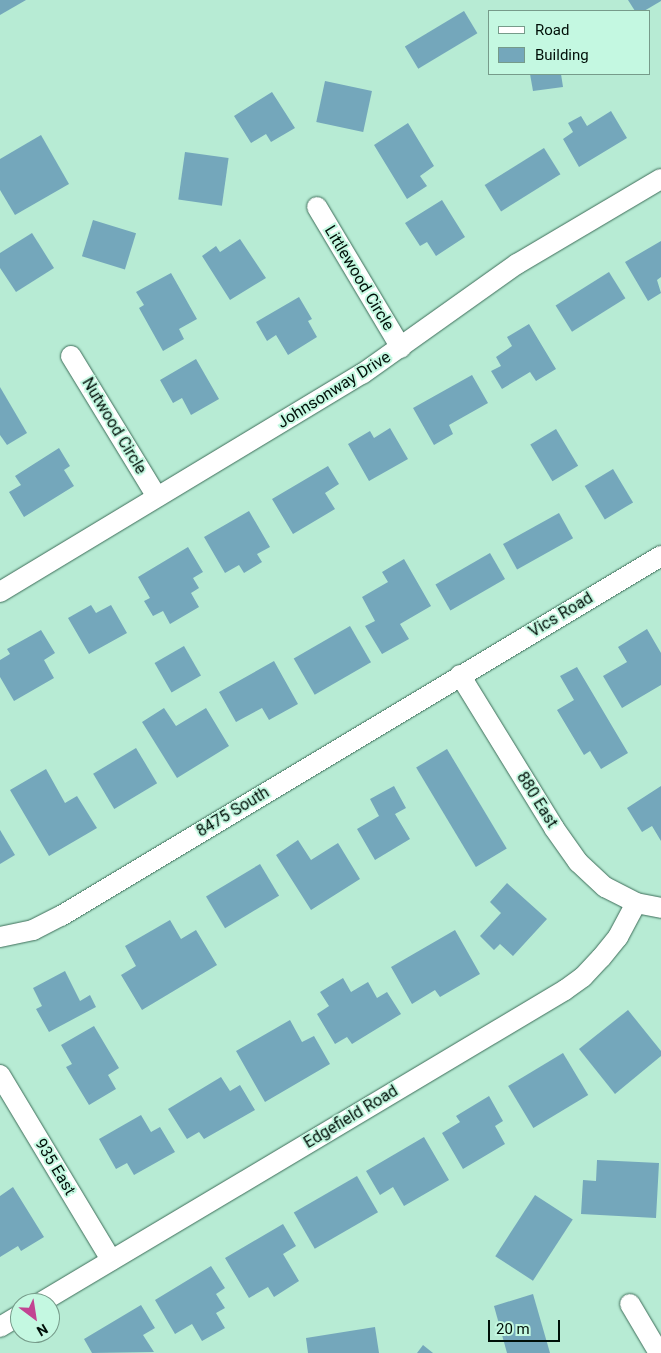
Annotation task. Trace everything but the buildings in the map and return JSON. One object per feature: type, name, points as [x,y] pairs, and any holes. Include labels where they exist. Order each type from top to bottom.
[{"type":"street","name":"Johnsonway Drive","points":[[0,592],[362,374],[517,264],[661,179]]},
{"type":"street","name":"Littlewood Circle","points":[[317,207],[401,348]]},
{"type":"street","name":"Nutwood Circle","points":[[72,356],[157,497]]},
{"type":"street","name":"Vics Road","points":[[460,675],[661,556]]},
{"type":"street","name":"880 East","points":[[460,675],[554,828],[578,862],[605,887],[636,903],[661,908]]},
{"type":"street","name":"8475 South","points":[[0,937],[33,930],[61,916],[460,675]]},
{"type":"street","name":"Edgefield Road","points":[[56,1293],[571,986],[584,977],[618,937],[636,903]]},
{"type":"street","name":"935 East","points":[[0,1075],[110,1260]]},
{"type":"street","points":[[630,1304],[659,1353]]}]
